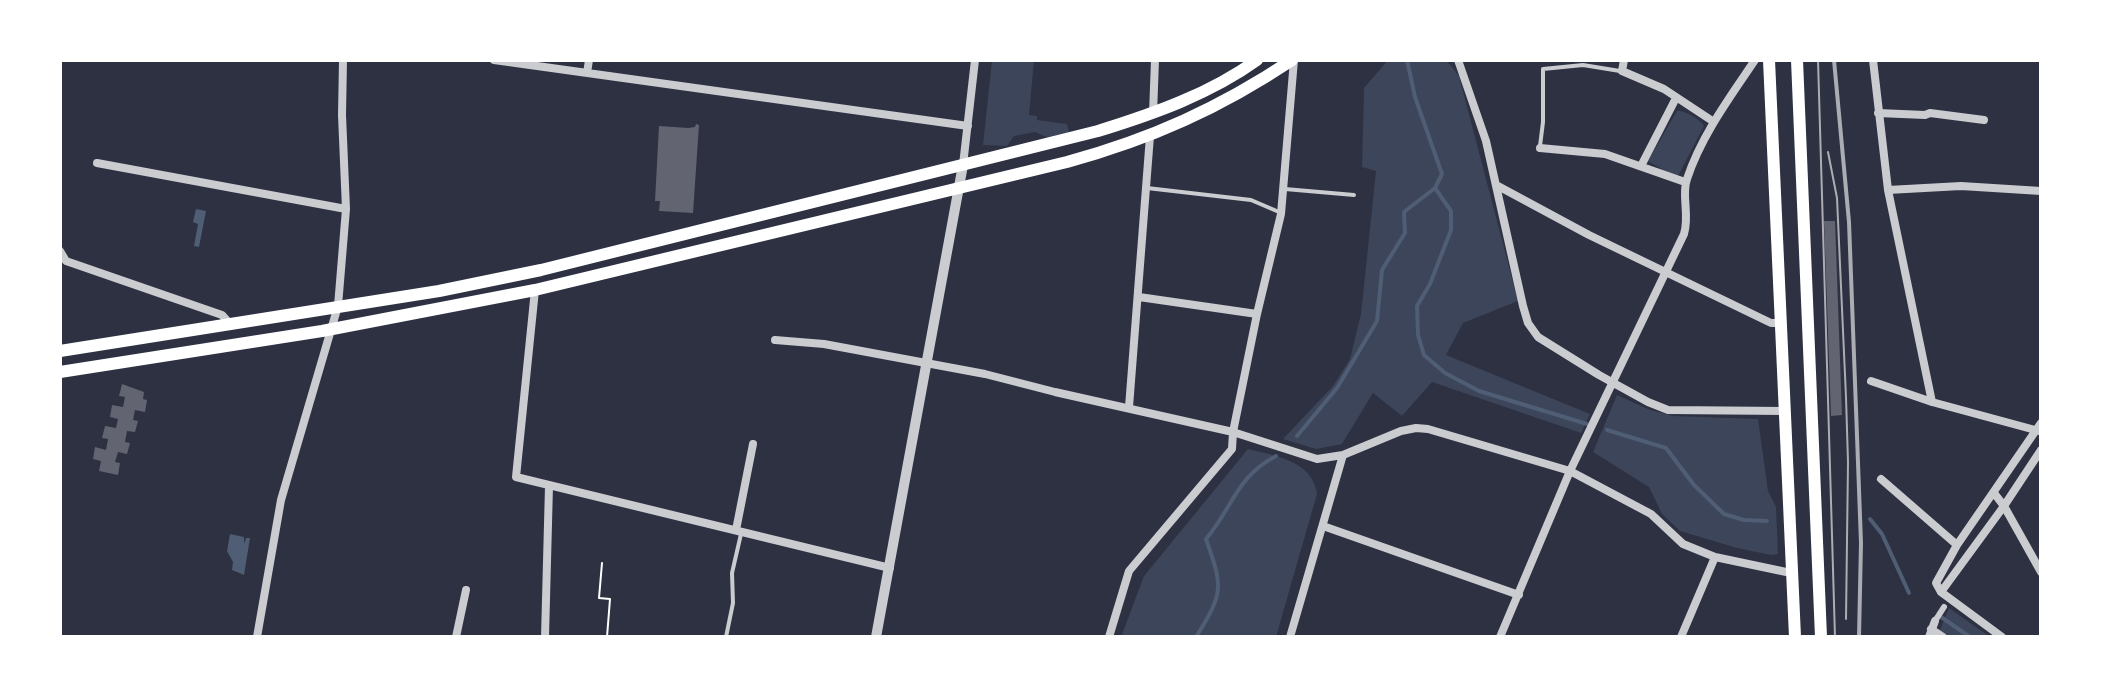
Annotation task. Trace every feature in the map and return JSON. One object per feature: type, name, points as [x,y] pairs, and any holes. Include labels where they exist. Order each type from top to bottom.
[{"type":"main road","points":[[60,351],[439,291],[541,270],[1098,131],[1153,114],[1216,85],[1257,60]]},
{"type":"main road","points":[[60,372],[332,329],[535,290],[1067,162],[1124,146],[1226,102],[1293,60]]},
{"type":"main road","points":[[1769,60],[1795,634],[1821,634],[1797,60]]},
{"type":"main road","points":[[1216,85],[1226,102]]},
{"type":"main road","points":[[773,212],[777,230]]},
{"type":"main road","points":[[535,290],[541,270]]},
{"type":"street","points":[[257,637],[281,500],[338,306],[346,209],[343,60]]},
{"type":"street","points":[[494,60],[968,126]]},
{"type":"street","points":[[587,73],[589,60]]},
{"type":"street","points":[[876,637],[963,165],[975,60]]},
{"type":"street","points":[[1153,114],[1155,60]]},
{"type":"street","points":[[1109,637],[1129,571],[1232,449],[1257,314],[1281,214],[1293,60]]},
{"type":"street","points":[[1458,60],[1498,186],[1528,323],[1538,337],[1612,382],[1668,410],[1785,411]]},
{"type":"street","points":[[1624,60],[1622,71],[1664,89],[1714,122]]},
{"type":"street","points":[[1500,637],[1570,471],[1688,221],[1685,182],[1714,122],[1755,60]]},
{"type":"street","points":[[1873,60],[1888,190],[1932,402]]},
{"type":"street","points":[[1641,166],[1676,98]]},
{"type":"street","points":[[1878,113],[1930,113],[1984,120]]},
{"type":"street","points":[[1129,407],[1150,136]]},
{"type":"street","points":[[1540,148],[1605,154],[1685,182]]},
{"type":"street","points":[[97,163],[346,209]]},
{"type":"street","points":[[1498,186],[1589,235],[1771,323],[1781,323]]},
{"type":"street","points":[[1888,190],[1961,186],[2041,191]]},
{"type":"street","points":[[60,251],[66,261],[222,315],[230,324]]},
{"type":"street","points":[[535,290],[516,477],[890,568]]},
{"type":"street","points":[[1139,297],[1257,314]]},
{"type":"street","points":[[775,340],[824,344],[928,363],[1129,407],[1233,432],[1317,459],[1343,455],[1379,438],[1416,428],[1570,471],[1651,514],[1683,544],[1715,557],[1791,573]]},
{"type":"street","points":[[1871,381],[1932,402],[2039,428],[1936,579],[1936,586],[1947,603],[2002,637]]},
{"type":"street","points":[[739,531],[753,444]]},
{"type":"street","points":[[1941,592],[2041,450]]},
{"type":"street","points":[[1290,637],[1343,455]]},
{"type":"street","points":[[1881,479],[1957,545]]},
{"type":"street","points":[[545,637],[549,486]]},
{"type":"street","points":[[1994,493],[2041,572]]},
{"type":"street","points":[[1323,526],[1519,595]]},
{"type":"street","points":[[1681,637],[1715,557]]},
{"type":"street","points":[[456,637],[466,590]]},
{"type":"street","points":[[1943,637],[1932,629],[1947,603]]},
{"type":"lane","points":[[1540,148],[1543,69],[1583,65],[1622,71]]},
{"type":"lane","points":[[1145,187],[1251,200],[1281,214]]},
{"type":"lane","points":[[1283,189],[1354,195]]},
{"type":"lane","points":[[726,637],[733,603],[732,573],[739,531]]},
{"type":"path","points":[[602,563],[599,598],[610,599],[607,637]]},
{"type":"shaded area","points":[[992,60],[1034,60],[1029,115],[1037,116],[1037,120],[1067,124],[1069,132],[1049,138],[1035,132],[1014,136],[1007,146],[983,145]]},
{"type":"shaded area","points":[[1388,60],[1446,60],[1459,76],[1518,301],[1463,323],[1446,355],[1590,414],[1581,433],[1432,382],[1402,416],[1373,393],[1342,444],[1316,449],[1283,439],[1333,386],[1350,359],[1361,314],[1376,171],[1362,167],[1364,88]]},
{"type":"shaded area","points":[[1677,111],[1692,116],[1704,126],[1677,178],[1648,161]]},
{"type":"shaded area","points":[[196,209],[206,211],[199,247],[194,246],[198,224],[193,222]]},
{"type":"shaded area","points":[[1617,395],[1650,410],[1674,416],[1758,419],[1768,491],[1776,507],[1778,554],[1737,548],[1680,531],[1662,514],[1649,487],[1593,452]]},
{"type":"shaded area","points":[[1248,449],[1301,467],[1314,483],[1317,494],[1276,637],[1121,637],[1144,576]]},
{"type":"shaded area","points":[[230,534],[244,537],[244,544],[246,538],[250,538],[244,575],[232,570],[233,562],[227,551]]},
{"type":"shaded area","points":[[1949,608],[1990,637],[1937,637]]},
{"type":"building","points":[[699,125],[693,213],[659,211],[660,201],[655,201],[659,126],[688,128]]},
{"type":"building","points":[[1824,221],[1835,221],[1842,415],[1831,416]]},
{"type":"building","points":[[122,384],[144,392],[143,399],[147,400],[145,412],[135,410],[133,420],[138,421],[135,432],[127,431],[125,442],[130,443],[127,454],[118,452],[115,462],[120,463],[118,475],[99,471],[101,461],[93,459],[95,447],[106,450],[108,439],[102,438],[105,426],[116,428],[118,419],[110,417],[112,405],[123,407],[125,397],[119,396]]},
{"type":"waterway","points":[[1297,436],[1337,388],[1377,321],[1382,270],[1405,233],[1404,212],[1435,188],[1442,174],[1415,97],[1407,60]]},
{"type":"waterway","points":[[1435,188],[1451,211],[1451,230],[1430,284],[1417,306],[1418,335],[1424,355],[1445,373],[1479,391],[1587,424]]},
{"type":"waterway","points":[[1607,430],[1666,448],[1694,485],[1724,514],[1744,520],[1767,521]]},
{"type":"waterway","points":[[1196,637],[1212,610],[1218,590],[1216,569],[1206,539],[1243,483],[1276,456]]},
{"type":"waterway","points":[[1870,519],[1882,534],[1909,593]]},
{"type":"waterway","points":[[1941,617],[1970,637]]},
{"type":"tram line","points":[[1818,60],[1835,637]]},
{"type":"tram line","points":[[1828,152],[1837,198],[1846,397],[1846,619]]},
{"type":"railway","points":[[1834,60],[1849,222],[1861,543],[1859,637]]}]
